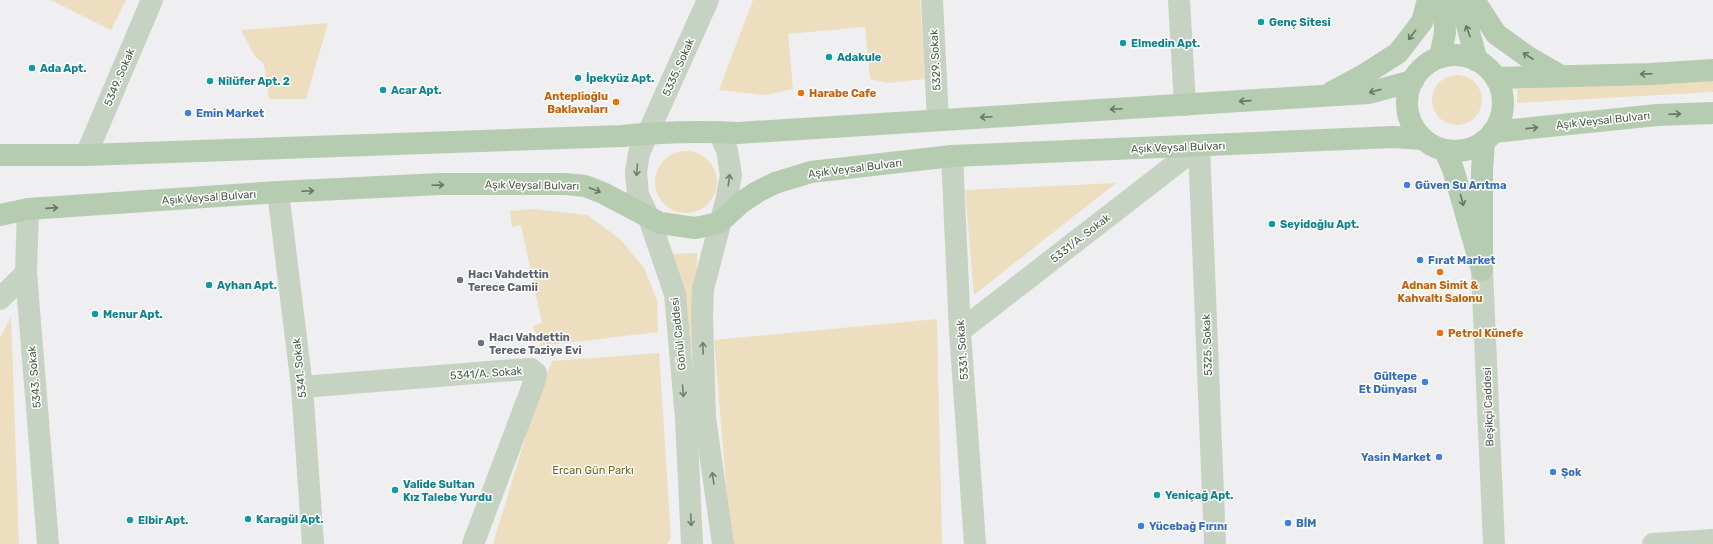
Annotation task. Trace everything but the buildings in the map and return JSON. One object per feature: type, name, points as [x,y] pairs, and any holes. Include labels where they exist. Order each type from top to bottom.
[{"type":"main road","points":[[1323,96],[1362,76],[1398,54],[1422,22],[1428,0]]},
{"type":"main road","points":[[1440,57],[1445,33],[1444,0]]},
{"type":"main road","points":[[1460,0],[1477,61]]},
{"type":"main road","points":[[1474,0],[1496,34],[1528,57],[1561,76]]},
{"type":"main road","name":"Aşık Veysal Bulvarı","points":[[1456,55],[1472,58],[1477,61],[1486,66],[1496,78],[1502,93],[1503,109],[1499,125],[1489,137],[1476,147],[1461,151],[1445,150],[1430,145],[1418,134],[1410,121],[1407,105],[1408,90],[1415,75],[1426,64],[1440,57],[1456,55]]},
{"type":"main road","points":[[1496,78],[1713,70]]},
{"type":"main road","points":[[0,150],[11,155],[86,155],[606,137],[649,134],[719,132],[746,133],[1368,93],[1413,81]]},
{"type":"main road","name":"Aşık Veysal Bulvarı","points":[[1489,137],[1657,115],[1713,113]]},
{"type":"main road","name":"Beşikçi Caddesi","points":[[1482,270],[1482,170],[1489,137]]},
{"type":"main road","name":"Aşık Veysal Bulvarı","points":[[0,215],[28,209],[278,192],[439,184],[566,184],[586,186],[603,193],[660,223],[695,228],[719,223],[742,202],[757,192],[775,183],[811,172],[952,156],[1393,138],[1423,139]]},
{"type":"main road","name":"Beşikçi Caddesi","points":[[1445,150],[1454,169],[1482,270]]},
{"type":"street","name":"5349. Sokak","points":[[86,155],[152,0]]},
{"type":"street","name":"5335. Sokak","points":[[649,134],[708,0]]},
{"type":"street","name":"5329. Sokak","points":[[932,0],[938,120]]},
{"type":"street","points":[[1179,0],[1185,105]]},
{"type":"street","name":"Gönül Caddesi","points":[[719,132],[728,150],[731,175],[703,289],[702,317],[705,418],[723,544]]},
{"type":"street","name":"Gönül Caddesi","points":[[649,134],[639,153],[636,172],[638,195],[649,218],[675,294],[686,418],[692,544]]},
{"type":"street","name":"5331/A. Sokak","points":[[960,330],[1199,146]]},
{"type":"street","name":"5325. Sokak","points":[[1199,146],[1215,544]]},
{"type":"street","name":"5331. Sokak","points":[[952,156],[960,330],[975,544]]},
{"type":"street","name":"5341. Sokak","points":[[278,192],[302,387],[313,544]]},
{"type":"street","name":"5343. Sokak","points":[[28,209],[26,273],[48,544]]},
{"type":"street","name":"Beşikçi Caddesi","points":[[1482,270],[1494,544]]},
{"type":"street","points":[[0,299],[26,273]]},
{"type":"street","name":"5341/A. Sokak","points":[[302,387],[530,369],[536,373],[535,380],[473,544]]},
{"type":"street","points":[[1653,544],[1713,540]]},
{"type":"green space","points":[[51,0],[126,0],[111,30]]},
{"type":"green space","points":[[753,0],[920,0],[925,79],[888,83],[870,79],[865,27],[788,34],[793,89],[765,95],[719,90]]},
{"type":"green space","points":[[328,23],[306,99],[269,99],[264,64],[254,55],[241,30]]},
{"type":"green space","points":[[1452,75],[1462,75],[1475,82],[1482,95],[1482,105],[1475,118],[1462,125],[1452,125],[1443,121],[1436,114],[1432,105],[1432,95],[1436,86],[1443,79]]},
{"type":"green space","points":[[1713,78],[1713,92],[1517,103],[1517,89]]},
{"type":"green space","points":[[686,151],[703,156],[708,160],[712,165],[717,182],[712,199],[708,204],[703,208],[686,213],[669,208],[664,204],[660,199],[655,182],[660,165],[664,160],[669,156]]},
{"type":"green space","points":[[1116,183],[974,295],[965,190]]},
{"type":"green space","points":[[534,209],[587,215],[620,239],[644,268],[657,300],[658,332],[541,346],[533,326],[542,323],[521,225],[512,227],[510,211]]},
{"type":"green space","points":[[697,253],[696,350],[689,349],[672,254]]},
{"type":"green space","points":[[11,317],[19,544],[0,544],[0,338]]},
{"type":"green space","points":[[937,319],[942,544],[731,544],[714,340]]},
{"type":"green space","name":"Ercan Gün Parkı","points":[[659,353],[671,538],[667,544],[493,544],[536,403],[552,361]]},
{"type":"place","name":"Genç Sitesi","points":[[1261,22]]},
{"type":"place","name":"Elmedin Apt.","points":[[1123,43]]},
{"type":"place","name":"Adakule","points":[[829,57]]},
{"type":"place","name":"Ada Apt.","points":[[32,68]]},
{"type":"place","name":"İpekyüz Apt.","points":[[578,78]]},
{"type":"place","name":"Nilüfer Apt. 2","points":[[210,81]]},
{"type":"place","name":"Acar Apt.","points":[[383,90]]},
{"type":"place","name":"Harabe Cafe","points":[[801,93]]},
{"type":"place","name":"Anteplioğlu Baklavaları","points":[[616,102]]},
{"type":"place","name":"Emin Market","points":[[188,113]]},
{"type":"place","name":"Güven Su Arıtma","points":[[1407,185]]},
{"type":"place","name":"Seyidoğlu Apt.","points":[[1272,224]]},
{"type":"place","name":"Fırat Market","points":[[1420,260]]},
{"type":"place","name":"Adnan Simit & Kahvaltı Salonu","points":[[1440,272]]},
{"type":"place","name":"Hacı Vahdettin Terece Camii","points":[[460,280]]},
{"type":"place","name":"Ayhan Apt.","points":[[209,285]]},
{"type":"place","name":"Menur Apt.","points":[[95,314]]},
{"type":"place","name":"Petrol Künefe","points":[[1440,333]]},
{"type":"place","name":"Hacı Vahdettin Terece Taziye Evi","points":[[481,343]]},
{"type":"place","name":"Gültepe Et Dünyası","points":[[1425,382]]},
{"type":"place","name":"Yasin Market","points":[[1439,457]]},
{"type":"place","name":"Şok","points":[[1553,472]]},
{"type":"place","name":"Valide Sultan Kız Talebe Yurdu","points":[[395,490]]},
{"type":"place","name":"Yeniçağ Apt.","points":[[1157,495]]},
{"type":"place","name":"Karagül Apt.","points":[[248,519]]},
{"type":"place","name":"Elbir Apt.","points":[[130,520]]},
{"type":"place","name":"BİM","points":[[1288,523]]},
{"type":"place","name":"Yücebağ Fırını","points":[[1141,526]]}]
